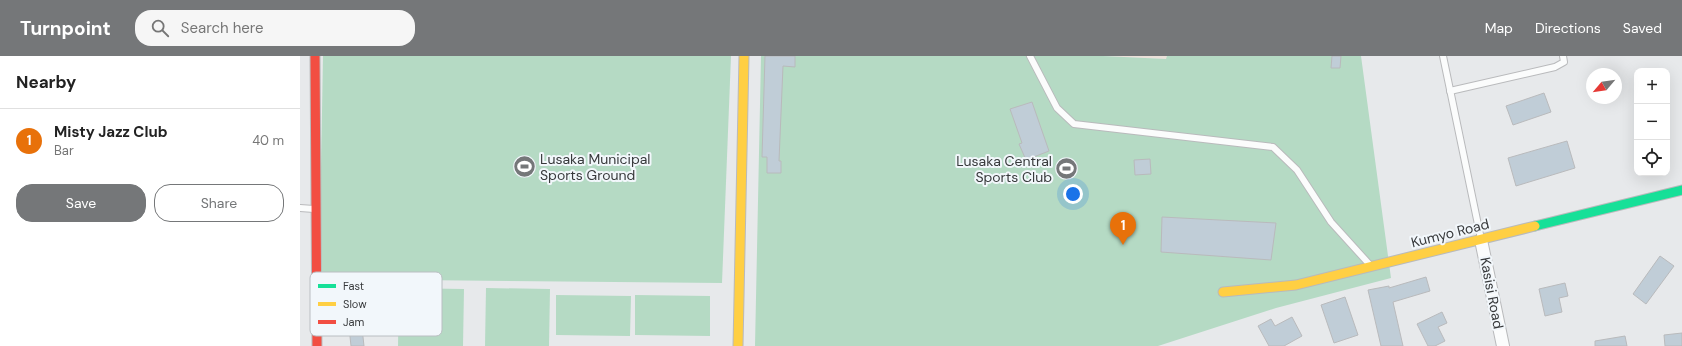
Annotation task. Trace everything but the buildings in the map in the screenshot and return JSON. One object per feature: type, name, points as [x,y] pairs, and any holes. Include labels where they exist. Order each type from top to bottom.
[{"type":"street","points":[[316,56],[317,272]]},
{"type":"street","points":[[738,346],[744,56]]},
{"type":"street","name":"Kumyo Road","points":[[1223,292],[1296,285],[1682,190]]},
{"type":"street","name":"Kasisi Road","points":[[1481,240],[1503,346]]},
{"type":"lane","points":[[1030,56],[1057,108],[1074,124],[1274,147],[1297,170],[1331,222],[1371,266]]},
{"type":"lane","points":[[1443,56],[1481,240]]},
{"type":"lane","points":[[1450,91],[1555,67],[1564,62],[1563,56]]},
{"type":"lane","points":[[300,208],[317,209]]},
{"type":"shaded area","points":[[1103,56],[1167,56],[1167,59]]},
{"type":"green space","name":"Lusaka Municipal Sports Ground","points":[[323,56],[731,56],[722,283],[442,280],[442,272],[319,272]]},
{"type":"green space","name":"Lusaka Central Sports Club","points":[[761,56],[1103,56],[1166,59],[1167,56],[1361,56],[1391,278],[1276,308],[1158,346],[755,346]]},
{"type":"green space","points":[[486,288],[550,289],[549,346],[485,346]]},
{"type":"green space","points":[[442,289],[464,289],[463,346],[398,346],[398,336],[442,336]]},
{"type":"green space","points":[[556,295],[631,296],[630,336],[556,335]]},
{"type":"green space","points":[[635,295],[710,296],[710,336],[635,335]]},
{"type":"traffic: fast","points":[[1535,226],[1682,190]]},
{"type":"traffic: slow","points":[[738,346],[744,56]]},
{"type":"traffic: slow","points":[[1223,292],[1296,285],[1535,226]]},
{"type":"traffic: jam","points":[[315,56],[316,272]]},
{"type":"traffic: jam","points":[[317,336],[317,346]]},
{"type":"place","name":"Lusaka Municipal Sports Ground","points":[[524,167]]},
{"type":"place","name":"Lusaka Central Sports Club","points":[[1067,169]]},
{"type":"place","name":"Misty Jazz Club","points":[[1123,245]]}]
